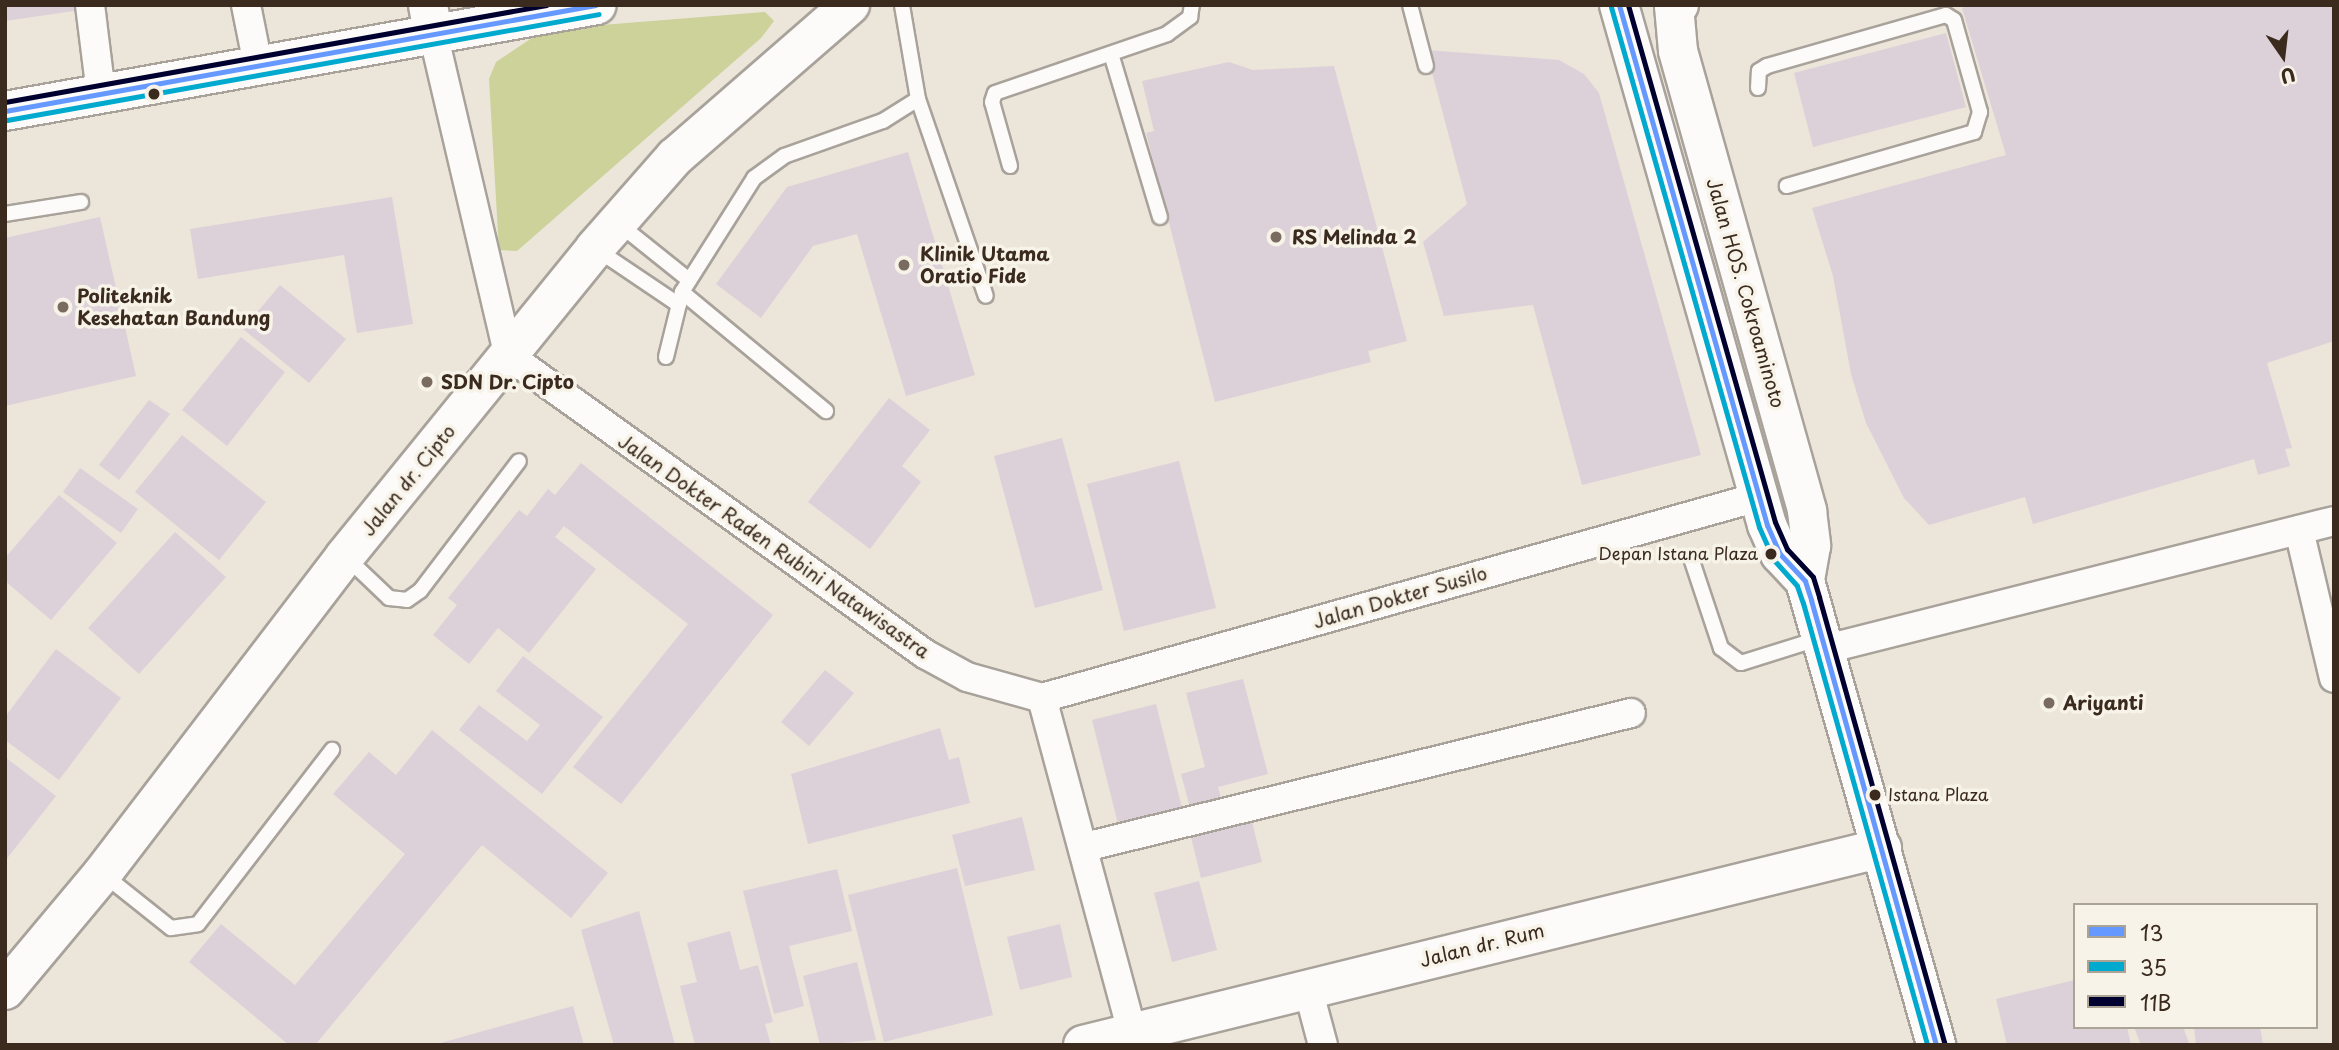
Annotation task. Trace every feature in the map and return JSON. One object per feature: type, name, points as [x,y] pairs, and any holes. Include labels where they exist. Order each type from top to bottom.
[{"type":"main road","points":[[5,111],[258,65],[431,19],[597,5]]},
{"type":"main road","name":"Jalan dr. Cipto","points":[[5,990],[102,874],[345,556],[606,235],[675,157],[850,5]]},
{"type":"main road","name":"Jalan HOS. Cokroaminoto","points":[[1619,5],[1758,497],[1780,554],[1805,582],[1936,1045]]},
{"type":"main road","name":"Jalan HOS. Cokroaminoto","points":[[1675,5],[1678,51],[1807,511],[1811,546],[1805,582]]},
{"type":"main road","name":"Jalan dr. Rum","points":[[1083,1045],[1882,848]]},
{"type":"street","points":[[90,5],[102,93]]},
{"type":"street","points":[[246,5],[258,65]]},
{"type":"street","points":[[431,19],[509,356]]},
{"type":"street","name":"Jalan Dokter Raden Rubini Natawisastra","points":[[509,356],[925,654],[967,677],[1042,698]]},
{"type":"street","name":"Jalan Dokter Susilo","points":[[1042,698],[1758,497]]},
{"type":"street","points":[[1824,643],[2334,521]]},
{"type":"street","points":[[2299,530],[2334,678]]},
{"type":"street","points":[[1042,698],[1085,847],[1132,1032]]},
{"type":"street","points":[[1085,847],[1631,713]]},
{"type":"street","points":[[1308,989],[1323,1045]]},
{"type":"lane","points":[[902,5],[918,99],[986,296]]},
{"type":"lane","points":[[1010,166],[992,102],[995,93],[1112,57],[1178,29],[1190,17],[1192,5]]},
{"type":"lane","points":[[1410,5],[1426,66]]},
{"type":"lane","points":[[1758,88],[1759,71],[1767,66],[1946,15],[1954,20],[1980,111],[1974,132],[1787,186]]},
{"type":"lane","points":[[1112,57],[1160,217]]},
{"type":"lane","points":[[666,357],[683,292],[754,178],[784,156],[883,121],[918,99]]},
{"type":"lane","points":[[5,214],[81,202]]},
{"type":"lane","points":[[606,235],[683,292],[826,411]]},
{"type":"lane","points":[[606,235],[683,292]]},
{"type":"lane","points":[[345,556],[389,598],[407,600],[421,591],[519,461]]},
{"type":"lane","points":[[1692,561],[1721,648],[1741,663],[1824,643]]},
{"type":"lane","points":[[102,874],[171,928],[198,924],[332,750]]},
{"type":"green space","points":[[765,12],[774,21],[761,38],[517,251],[499,250],[489,79],[496,62],[535,36],[577,27]]},
{"type":"building","points":[[5,5],[81,5],[81,10],[5,21]]},
{"type":"building","points":[[1970,5],[2334,5],[2334,341],[2267,363],[2292,448],[2285,449],[2290,466],[2258,475],[2254,459],[2033,524],[2025,497],[1929,525],[1904,498],[1866,423],[1851,374],[1833,276],[1812,208],[2006,155],[1962,8]]},
{"type":"building","points":[[1946,33],[1966,107],[1813,147],[1794,73]]},
{"type":"building","points":[[1426,50],[1559,60],[1584,74],[1599,93],[1701,455],[1582,485],[1533,305],[1444,316],[1423,242],[1467,204]]},
{"type":"building","name":"RS Melinda 2","points":[[1229,62],[1253,70],[1334,66],[1407,341],[1368,351],[1371,362],[1215,402],[1146,133],[1154,131],[1142,81]]},
{"type":"building","name":"Klinik Utama Oratio Fide","points":[[908,152],[975,375],[906,396],[857,234],[813,246],[761,318],[716,284],[787,187]]},
{"type":"building","points":[[392,197],[413,324],[357,333],[344,255],[198,279],[190,229]]},
{"type":"building","name":"Politeknik Kesehatan Bandung","points":[[100,217],[136,376],[5,406],[5,238]]},
{"type":"building","points":[[280,285],[346,339],[309,383],[243,329]]},
{"type":"building","points":[[241,337],[285,372],[227,446],[182,410]]},
{"type":"building","points":[[889,398],[930,430],[902,466],[921,482],[870,549],[808,502]]},
{"type":"building","points":[[149,400],[170,414],[119,480],[99,465]]},
{"type":"building","points":[[182,435],[266,502],[219,560],[135,492]]},
{"type":"building","points":[[1062,438],[1103,590],[1035,608],[994,456]]},
{"type":"building","points":[[1179,461],[1216,608],[1124,631],[1087,484]]},
{"type":"building","points":[[581,463],[773,615],[621,804],[573,767],[688,624],[564,526],[555,537],[596,569],[529,653],[498,628],[469,664],[433,635],[457,605],[448,598],[519,510],[527,516],[548,489],[555,495]]},
{"type":"building","points":[[80,468],[138,509],[121,533],[63,492]]},
{"type":"building","points":[[59,495],[117,543],[51,620],[5,581],[5,558]]},
{"type":"building","points":[[175,532],[226,577],[139,674],[88,628]]},
{"type":"building","points":[[56,649],[121,698],[59,780],[5,740],[5,717]]},
{"type":"building","points":[[523,656],[603,717],[542,794],[459,730],[479,705],[527,741],[540,725],[496,691]]},
{"type":"building","points":[[825,670],[854,693],[809,746],[781,722]]},
{"type":"building","points":[[1243,679],[1268,774],[1218,787],[1223,806],[1192,815],[1181,774],[1205,767],[1186,693]]},
{"type":"building","points":[[1156,704],[1184,816],[1120,832],[1092,720]]},
{"type":"building","points":[[940,728],[949,760],[959,757],[970,803],[808,844],[791,774]]},
{"type":"building","points":[[432,730],[608,873],[571,918],[482,845],[315,1045],[289,1045],[189,962],[221,924],[295,985],[405,854],[333,794],[369,752],[396,775]]},
{"type":"building","points":[[5,757],[56,796],[5,861]]},
{"type":"building","points":[[1022,817],[1035,870],[965,886],[952,835]]},
{"type":"building","points":[[1252,822],[1262,862],[1201,878],[1191,837]]},
{"type":"building","points":[[957,868],[993,1015],[884,1042],[848,895]]},
{"type":"building","points":[[837,869],[852,931],[789,946],[804,1006],[774,1014],[743,891]]},
{"type":"building","points":[[1199,881],[1217,950],[1172,962],[1154,893]]},
{"type":"building","points":[[639,911],[675,1045],[614,1045],[581,930]]},
{"type":"building","points":[[1060,924],[1072,977],[1020,990],[1007,937]]},
{"type":"building","points":[[730,931],[740,970],[758,965],[773,1022],[765,1024],[771,1045],[695,1045],[680,986],[697,982],[687,943]]},
{"type":"building","points":[[857,962],[876,1040],[820,1045],[803,976]]},
{"type":"building","points":[[2073,980],[2073,1029],[2127,1029],[2131,1045],[2007,1045],[1996,999]]},
{"type":"building","points":[[573,1006],[584,1045],[437,1045],[437,1044]]},
{"type":"building","points":[[2135,1029],[2184,1029],[2189,1043],[2141,1045]]},
{"type":"building","points":[[2194,1029],[2260,1029],[2263,1045],[2196,1045]]},
{"type":"transit line","name":"11B","points":[[5,102],[546,5]]},
{"type":"transit line","name":"13","points":[[5,111],[596,5]]},
{"type":"transit line","name":"13","points":[[1619,5],[1767,525],[1780,554],[1805,581],[1811,600],[1936,1045]]},
{"type":"transit line","name":"11B","points":[[1628,5],[1775,522],[1787,549],[1813,577],[1944,1043]]},
{"type":"transit line","name":"35","points":[[1611,7],[1759,527],[1773,559],[1797,586],[1803,603],[1927,1045]]},
{"type":"transit line","name":"35","points":[[7,120],[599,14]]},
{"type":"place","name":"RS Melinda 2","points":[[1276,237]]},
{"type":"place","name":"Klinik Utama Oratio Fide","points":[[904,265]]},
{"type":"place","name":"Politeknik Kesehatan Bandung","points":[[63,307]]},
{"type":"place","name":"SDN Dr. Cipto","points":[[427,382]]},
{"type":"place","name":"Depan Istana Plaza","points":[[1771,554]]},
{"type":"place","name":"Ariyanti","points":[[2049,703]]},
{"type":"place","name":"Istana Plaza","points":[[1875,795]]}]
